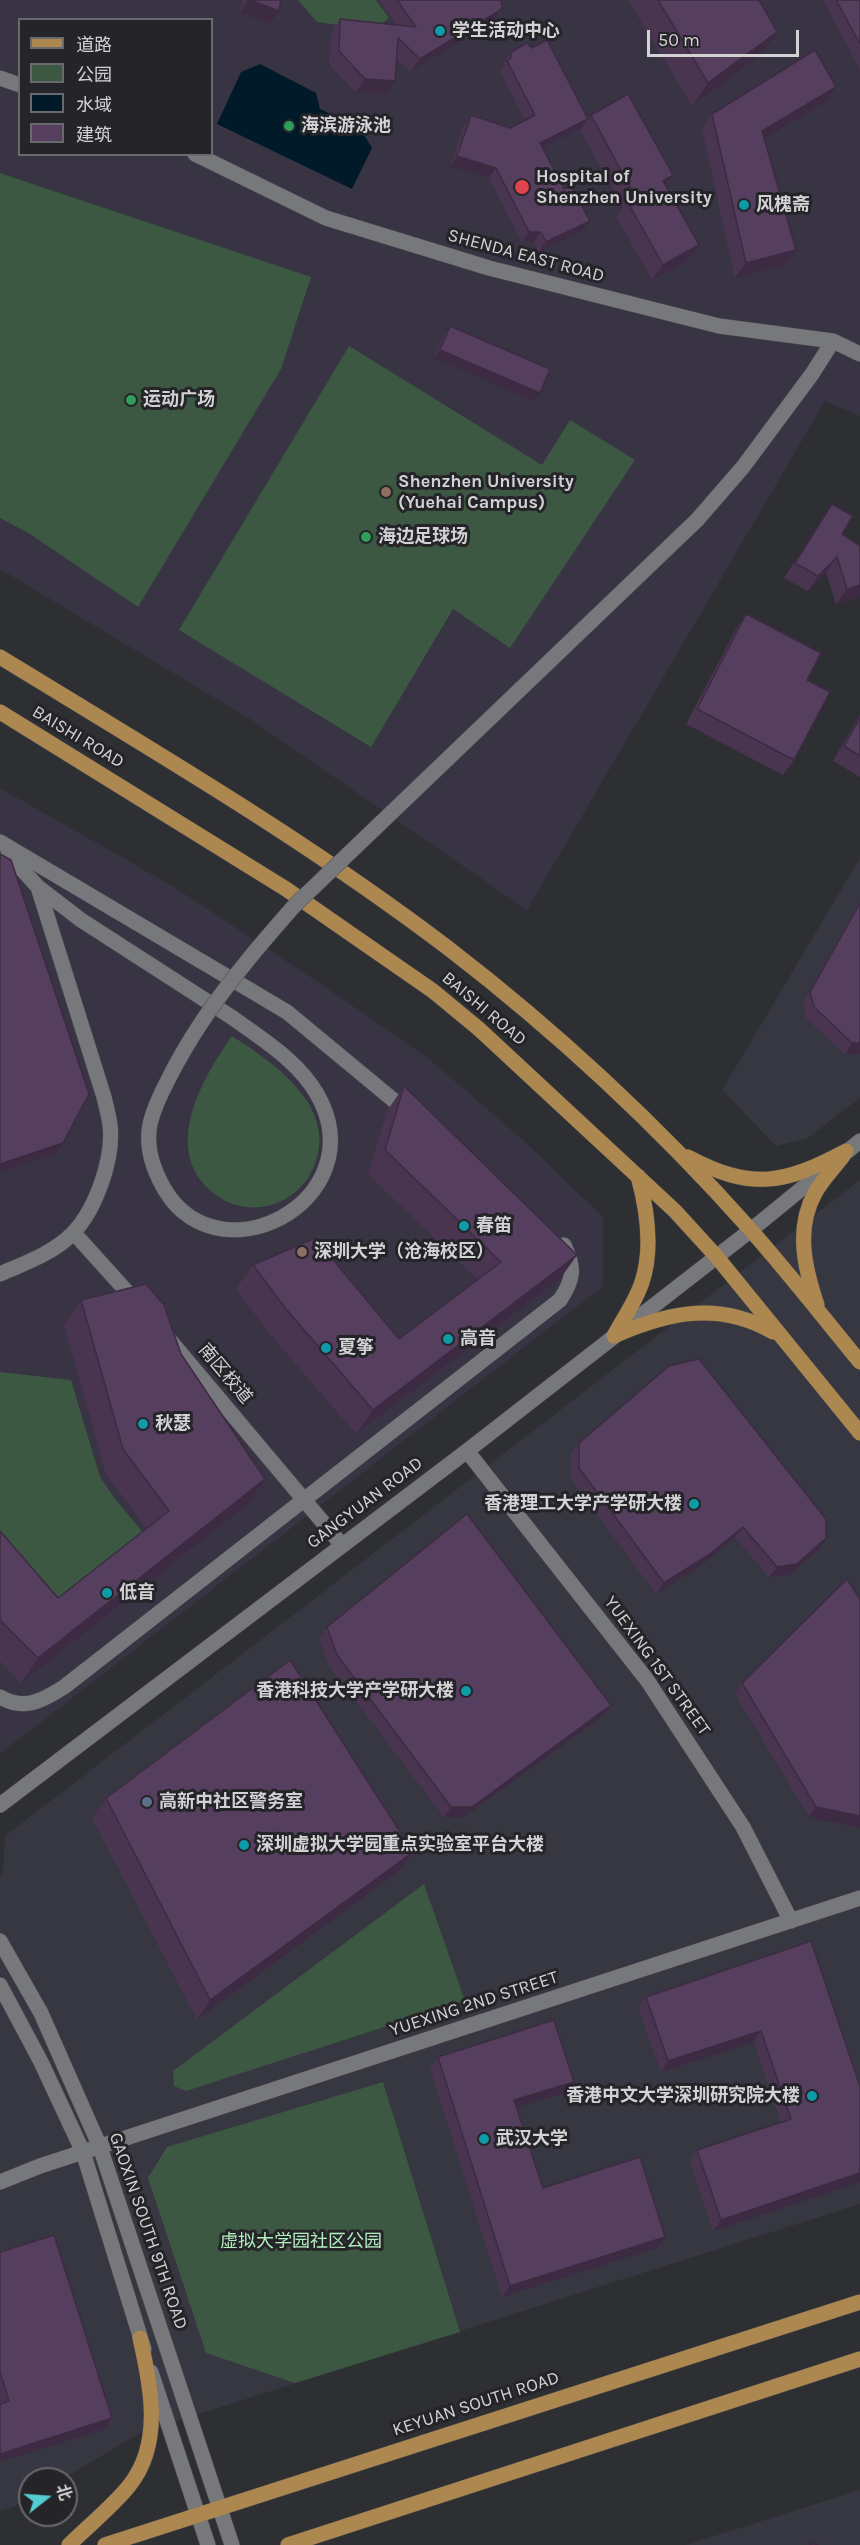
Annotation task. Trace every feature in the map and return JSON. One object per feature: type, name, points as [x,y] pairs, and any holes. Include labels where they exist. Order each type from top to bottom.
[{"type":"main road","name":"BAISHI ROAD","points":[[0,657],[237,801],[380,897],[514,1002],[584,1063],[674,1149],[751,1230],[860,1362]]},
{"type":"main road","name":"BAISHI ROAD","points":[[0,712],[235,855],[433,991],[480,1029],[675,1211],[716,1256],[860,1433]]},
{"type":"main road","points":[[674,1149],[710,1168],[750,1180],[781,1177],[814,1168],[846,1151]]},
{"type":"main road","points":[[820,1314],[808,1277],[804,1253],[806,1213],[815,1192],[846,1151]]},
{"type":"main road","points":[[614,1336],[642,1282],[646,1259],[647,1228],[644,1197],[638,1176]]},
{"type":"main road","points":[[614,1336],[667,1316],[709,1312],[756,1322],[781,1336]]},
{"type":"main road","name":"KEYUAN SOUTH ROAD","points":[[105,2545],[860,2301]]},
{"type":"main road","points":[[69,2545],[130,2485],[148,2445],[152,2412],[149,2379],[140,2338]]},
{"type":"main road","points":[[288,2545],[860,2359]]},
{"type":"street","points":[[0,78],[18,84]]},
{"type":"street","name":"SHENDA EAST ROAD","points":[[199,156],[326,218],[489,268],[719,326],[833,341],[860,354]]},
{"type":"street","points":[[0,848],[23,869],[38,887],[81,920],[186,987],[205,1000],[214,1006],[233,1018],[286,1058],[310,1082],[324,1107],[329,1140],[323,1172],[316,1187],[298,1208],[285,1217],[255,1228],[221,1228],[192,1216],[178,1205],[164,1189],[154,1168],[149,1147],[150,1126],[155,1106],[196,1030],[208,1013],[214,1004],[220,996],[226,987],[295,905],[697,520],[743,467],[812,374],[833,341]]},
{"type":"street","points":[[0,842],[287,1012],[424,1126]]},
{"type":"street","points":[[0,1274],[39,1256],[74,1233],[92,1207],[102,1181],[110,1149],[110,1126],[104,1097],[38,887]]},
{"type":"street","name":"GANGYUAN ROAD","points":[[0,1805],[467,1451],[751,1230],[860,1141]]},
{"type":"street","points":[[0,1697],[9,1702],[27,1705],[45,1699],[560,1300],[570,1284],[572,1262],[561,1240],[552,1232]]},
{"type":"street","points":[[74,1233],[146,1313]]},
{"type":"street","name":"南区校道","points":[[162,1331],[342,1545]]},
{"type":"street","name":"YUEXING 1ST STREET","points":[[467,1451],[647,1680],[742,1827],[791,1921]]},
{"type":"street","name":"YUEXING 2ND STREET","points":[[0,2182],[83,2152],[860,1898]]},
{"type":"street","name":"GAOXIN SOUTH 9TH ROAD","points":[[0,1941],[41,2013],[100,2147],[232,2545]]},
{"type":"street","name":"GAOXIN SOUTH 9TH ROAD","points":[[0,1985],[41,2062],[83,2152],[140,2338],[208,2545]]},
{"type":"shaded area","name":"Shenzhen University (Yuehai Campus)","points":[[0,0],[860,0],[860,416],[825,401],[527,910],[250,719],[0,569]]},
{"type":"shaded area","name":"深圳大学（沧海校区）","points":[[0,788],[174,887],[324,986],[429,1059],[523,1140],[603,1217],[603,1286],[0,1754]]},
{"type":"shaded area","points":[[860,858],[860,1098],[808,1138],[776,1146],[722,1090]]},
{"type":"shaded area","points":[[860,1180],[860,2204],[142,2432],[78,2470],[78,2467],[18,2467],[18,2504],[0,2511],[0,1876],[3,1874],[5,1836]]},
{"type":"shaded area","points":[[860,2490],[860,2545],[686,2545]]},
{"type":"green space","points":[[298,0],[376,0],[389,18],[374,30],[317,22]]},
{"type":"green space","name":"运动广场","points":[[0,173],[311,277],[281,369],[138,607],[30,534],[0,518]]},
{"type":"green space","name":"海边足球场","points":[[349,346],[542,465],[570,420],[635,460],[510,648],[453,609],[371,747],[179,630]]},
{"type":"green space","points":[[232,1036],[267,1060],[300,1091],[311,1109],[318,1128],[319,1149],[309,1177],[290,1196],[264,1207],[237,1205],[219,1197],[201,1180],[191,1161],[188,1140],[191,1118],[198,1096],[208,1074]]},
{"type":"green space","points":[[0,1372],[71,1380],[100,1477],[148,1539],[41,1622],[0,1575]]},
{"type":"green space","points":[[424,1884],[465,2001],[186,2091],[174,2086],[173,2071]]},
{"type":"green space","name":"虚拟大学园社区公园","points":[[383,2082],[460,2332],[295,2383],[206,2353],[148,2178],[167,2147]]},
{"type":"water","name":"海滨游泳池","points":[[260,64],[316,93],[320,109],[360,128],[372,148],[352,189],[217,124],[241,72]]},
{"type":"building","points":[[250,0],[281,0],[279,11]]},
{"type":"building","points":[[397,0],[501,0],[502,9],[420,59],[398,38],[395,81],[365,79],[339,51],[340,19],[416,27]]},
{"type":"building","points":[[658,0],[759,0],[777,32],[708,83]]},
{"type":"building","points":[[836,0],[860,0],[860,44]]},
{"type":"building","points":[[547,40],[588,119],[540,143],[564,189],[571,186],[590,221],[546,242],[541,232],[529,232],[496,168],[457,156],[471,115],[510,128],[535,115],[507,61],[511,58],[511,52],[527,43],[532,48]]},
{"type":"building","name":"风槐斋","points":[[815,50],[836,87],[762,131],[796,250],[746,263],[712,114]]},
{"type":"building","points":[[628,94],[673,175],[663,181],[699,245],[663,265],[627,201],[635,196],[591,115]]},
{"type":"building","points":[[450,326],[550,369],[540,393],[440,350]]},
{"type":"building","points":[[832,504],[853,516],[842,534],[860,546],[860,585],[847,589],[837,557],[818,576],[795,563]]},
{"type":"building","points":[[746,614],[821,653],[807,680],[830,692],[794,760],[697,709]]},
{"type":"building","points":[[860,718],[860,756],[844,746]]},
{"type":"building","points":[[0,854],[11,860],[89,1094],[63,1143],[0,1164]]},
{"type":"building","points":[[860,903],[860,1043],[852,1043],[814,1007],[810,992]]},
{"type":"building","points":[[404,1086],[577,1255],[373,1410],[286,1309],[253,1265],[315,1238],[399,1339],[501,1262],[385,1150]]},
{"type":"building","points":[[146,1284],[164,1305],[181,1354],[265,1479],[38,1658],[0,1620],[0,1531],[58,1598],[169,1511],[123,1449],[81,1300]]},
{"type":"building","name":"香港理工大学产学研大楼","points":[[699,1359],[826,1519],[826,1538],[797,1564],[777,1567],[743,1527],[710,1554],[664,1583],[579,1468],[579,1443],[669,1366]]},
{"type":"building","name":"香港科技大学产学研大楼","points":[[467,1514],[611,1705],[472,1807],[451,1807],[337,1655],[327,1627]]},
{"type":"building","points":[[847,1579],[860,1599],[860,1816],[816,1807],[742,1683]]},
{"type":"building","name":"深圳虚拟大学园重点实验室平台大楼","points":[[290,1660],[413,1852],[210,2000],[106,1798]]},
{"type":"building","name":"香港中文大学深圳研究院大楼","points":[[811,1941],[860,2086],[860,2173],[721,2220],[697,2150],[791,2119],[761,2031],[668,2061],[646,1997]]},
{"type":"building","name":"武汉大学","points":[[554,2020],[574,2082],[514,2100],[543,2188],[640,2157],[665,2237],[510,2286],[438,2057]]},
{"type":"building","points":[[54,2235],[112,2418],[0,2454],[0,2404],[9,2401],[0,2372],[0,2252]]},
{"type":"place","name":"学生活动中心","points":[[440,31]]},
{"type":"place","name":"海滨游泳池","points":[[289,126]]},
{"type":"place","name":"Hospital of Shenzhen University","points":[[522,187]]},
{"type":"place","name":"风槐斋","points":[[744,205]]},
{"type":"place","name":"运动广场","points":[[131,400]]},
{"type":"place","name":"Shenzhen University (Yuehai Campus)","points":[[386,492]]},
{"type":"place","name":"海边足球场","points":[[366,537]]},
{"type":"place","name":"春笛","points":[[464,1226]]},
{"type":"place","name":"深圳大学（沧海校区）","points":[[302,1252]]},
{"type":"place","name":"高音","points":[[448,1339]]},
{"type":"place","name":"夏筝","points":[[326,1348]]},
{"type":"place","name":"秋瑟","points":[[143,1424]]},
{"type":"place","name":"香港理工大学产学研大楼","points":[[694,1504]]},
{"type":"place","name":"低音","points":[[107,1593]]},
{"type":"place","name":"香港科技大学产学研大楼","points":[[466,1691]]},
{"type":"place","name":"高新中社区警务室","points":[[147,1802]]},
{"type":"place","name":"深圳虚拟大学园重点实验室平台大楼","points":[[244,1845]]},
{"type":"place","name":"香港中文大学深圳研究院大楼","points":[[812,2096]]},
{"type":"place","name":"武汉大学","points":[[484,2139]]}]
